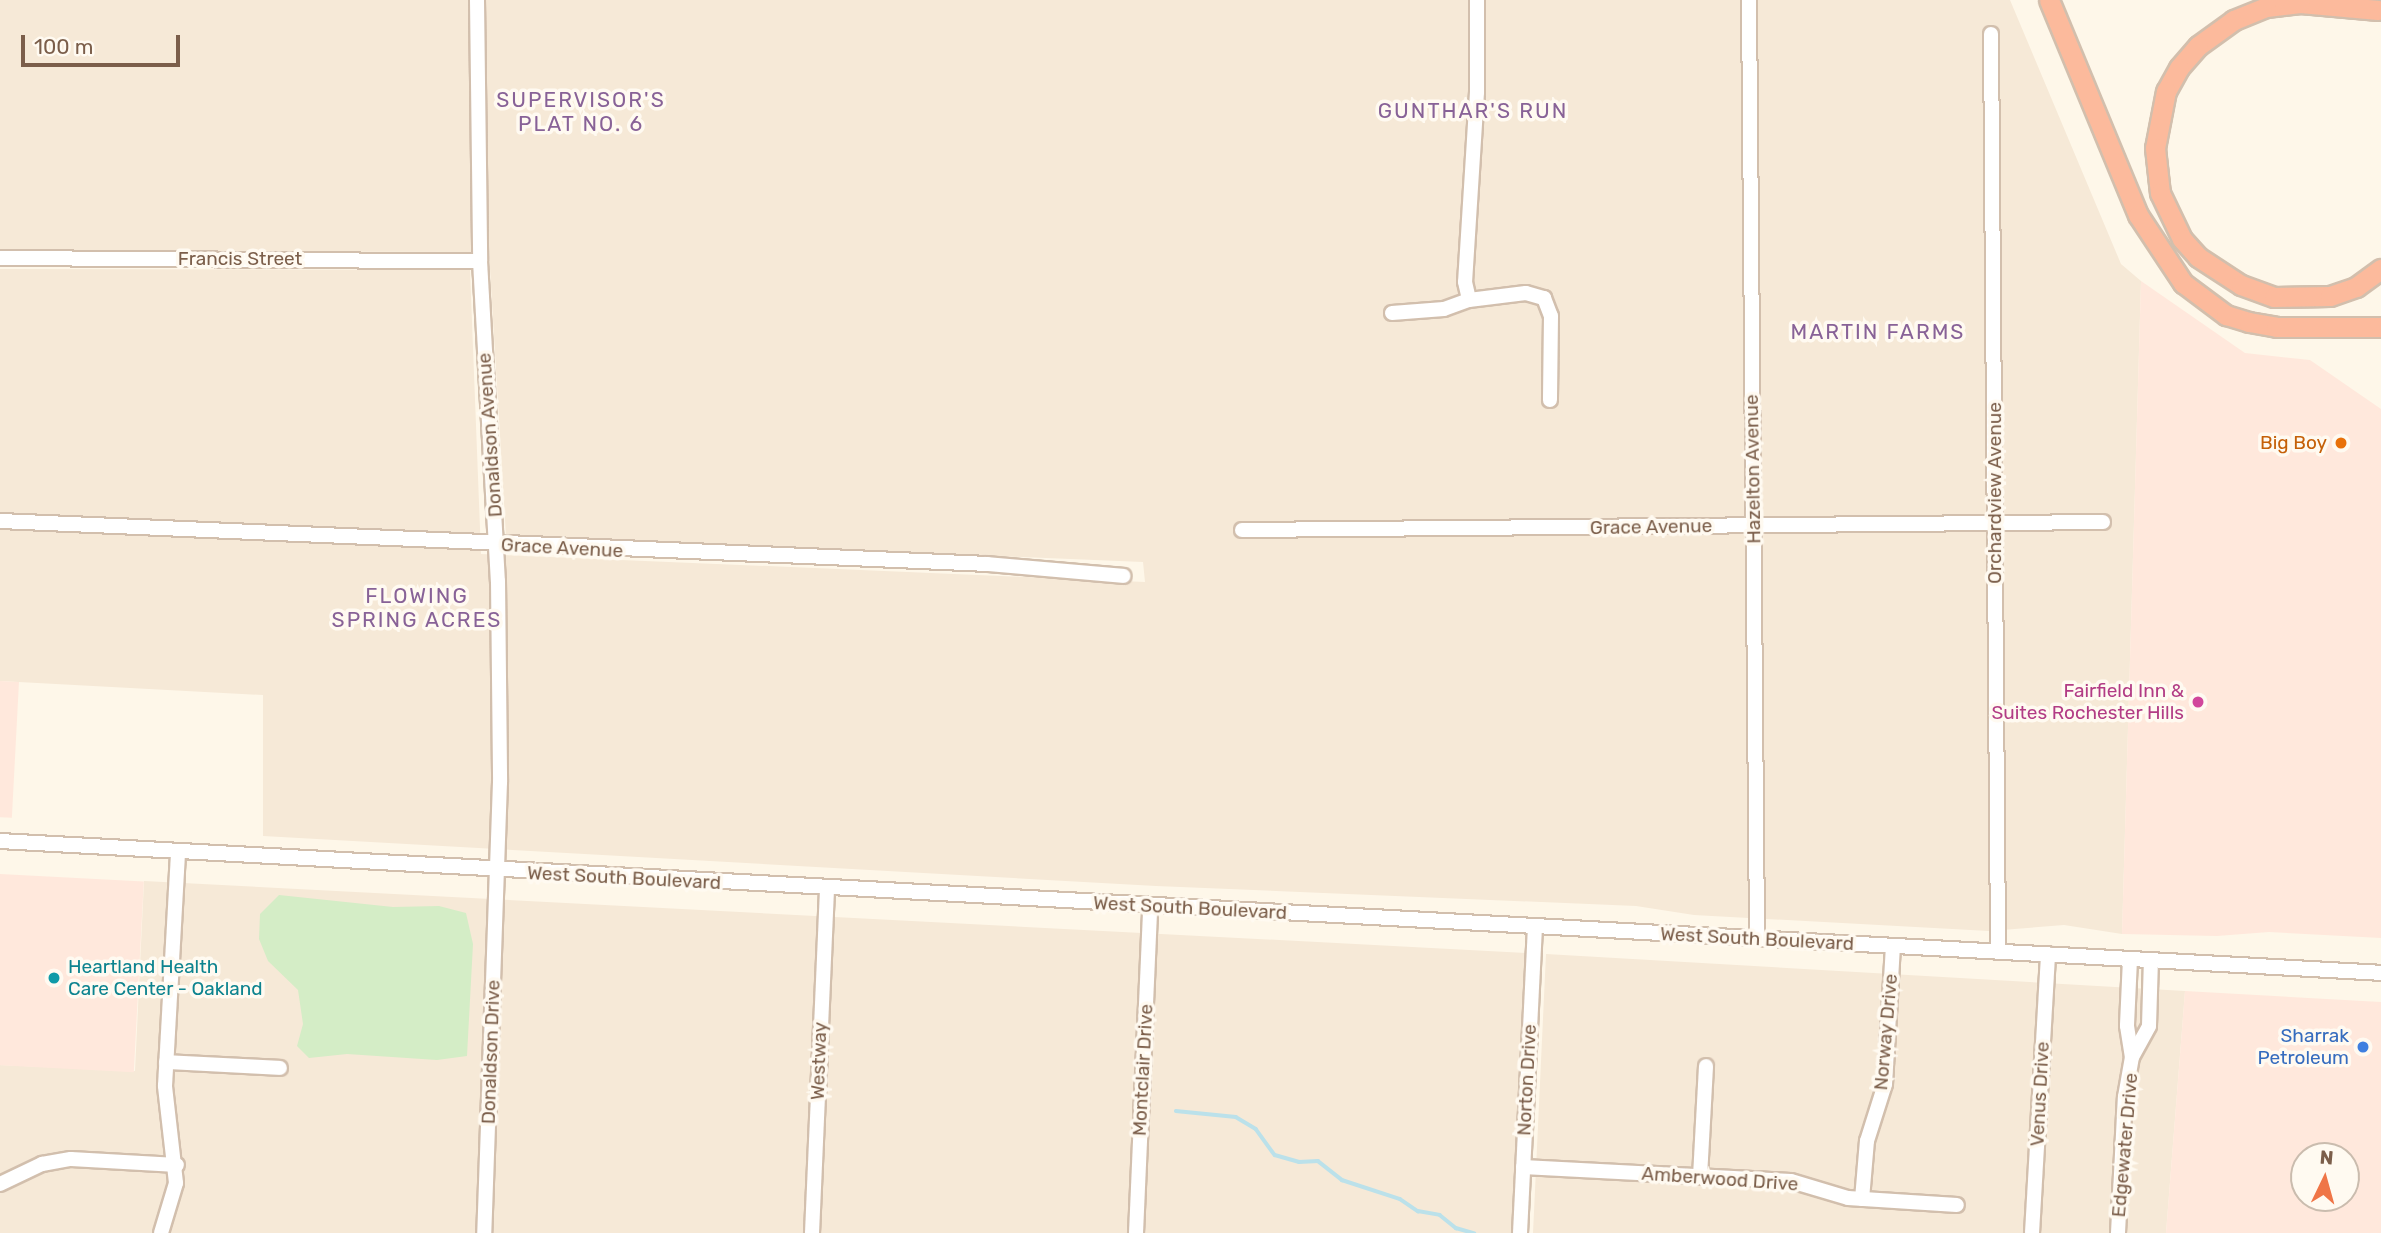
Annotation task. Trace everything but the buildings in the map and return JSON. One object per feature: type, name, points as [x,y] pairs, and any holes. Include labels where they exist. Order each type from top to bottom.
[{"type":"highway","points":[[2049,0],[2138,215],[2182,283],[2226,315],[2249,323],[2276,327],[2381,327]]},
{"type":"highway","points":[[2359,0],[2380,11]]},
{"type":"highway","points":[[2380,11],[2320,3],[2283,4],[2224,26],[2198,46],[2179,68],[2166,91],[2155,148],[2160,192],[2182,239],[2198,257],[2241,285],[2274,297],[2330,296],[2356,287],[2381,270]]},
{"type":"street","name":"Donaldson Avenue","points":[[478,0],[480,261],[496,545],[498,870]]},
{"type":"street","points":[[1469,300],[1463,262],[1471,206],[1478,0]]},
{"type":"street","name":"Hazelton Avenue","points":[[1749,0],[1757,938]]},
{"type":"street","name":"Orchardview Avenue","points":[[1991,34],[1997,952]]},
{"type":"street","name":"Francis Street","points":[[0,258],[480,261]]},
{"type":"street","points":[[1392,313],[1444,309],[1469,300],[1526,293],[1544,298],[1551,316],[1550,400]]},
{"type":"street","name":"Grace Avenue","points":[[0,521],[496,545],[987,564],[1123,576]]},
{"type":"street","name":"Grace Avenue","points":[[1242,530],[2103,522]]},
{"type":"street","name":"West South Boulevard","points":[[0,841],[2381,973]]},
{"type":"street","points":[[161,1233],[172,1208],[177,1165],[166,1103],[166,1062],[178,850]]},
{"type":"street","name":"Donaldson Drive","points":[[484,1233],[498,870]]},
{"type":"street","name":"Westway","points":[[812,1233],[827,888]]},
{"type":"street","name":"Montclair Drive","points":[[1136,1233],[1150,906]]},
{"type":"street","name":"Norton Drive","points":[[1520,1233],[1535,926]]},
{"type":"street","name":"Norway Drive","points":[[1862,1199],[1867,1141],[1885,1084],[1893,947]]},
{"type":"street","name":"Venus Drive","points":[[2032,1233],[2048,954]]},
{"type":"street","name":"Edgewater Drive","points":[[2130,959],[2127,1026],[2132,1057]]},
{"type":"street","name":"Edgewater Drive","points":[[2118,1233],[2125,1097],[2132,1057],[2149,1026],[2151,960]]},
{"type":"street","points":[[166,1062],[280,1068]]},
{"type":"street","points":[[1700,1177],[1706,1066]]},
{"type":"street","points":[[0,1184],[42,1164],[71,1159],[177,1165]]},
{"type":"street","name":"Amberwood Drive","points":[[1523,1167],[1797,1182],[1862,1199],[1958,1205]]},
{"type":"shaded area","points":[[0,0],[2010,0],[2121,264],[2141,281],[2122,934],[2064,925],[1989,931],[1694,915],[1636,906],[1156,886],[263,836],[263,695],[0,681],[0,269],[470,270],[481,554],[1145,582],[1143,562],[506,536],[489,252],[0,251]]},
{"type":"shaded area","points":[[2141,281],[2245,353],[2310,360],[2381,409],[2381,938],[2269,932],[2217,936],[2122,934]]},
{"type":"shaded area","points":[[0,681],[19,682],[12,818],[0,817]]},
{"type":"shaded area","points":[[0,874],[144,882],[134,1072],[0,1065]]},
{"type":"shaded area","points":[[144,881],[1527,953],[1515,1233],[0,1233],[0,1065],[135,1071]]},
{"type":"shaded area","points":[[1546,954],[2185,991],[2166,1233],[1533,1233]]},
{"type":"shaded area","points":[[2185,991],[2381,1002],[2381,1233],[2166,1233]]},
{"type":"green space","points":[[279,895],[393,907],[439,906],[466,913],[473,944],[467,1056],[437,1060],[347,1054],[309,1058],[297,1046],[303,1024],[298,990],[268,961],[259,939],[260,914]]},
{"type":"waterway","points":[[1176,1111],[1236,1117],[1256,1129],[1275,1155],[1299,1162],[1318,1161],[1342,1180],[1400,1199],[1418,1211],[1440,1215],[1456,1228],[1474,1233]]},
{"type":"place","name":"Big Boy","points":[[2341,443]]},
{"type":"place","name":"Fairfield Inn & Suites Rochester Hills","points":[[2198,702]]},
{"type":"place","name":"Heartland Health Care Center - Oakland","points":[[54,978]]},
{"type":"place","name":"Sharrak Petroleum","points":[[2363,1047]]},
{"type":"district","name":"GUNTHAR'S RUN","points":[[1473,111]]},
{"type":"district","name":"SUPERVISOR'S PLAT NO. 6","points":[[581,112]]},
{"type":"district","name":"MARTIN FARMS","points":[[1878,332]]},
{"type":"district","name":"FLOWING SPRING ACRES","points":[[417,608]]}]
